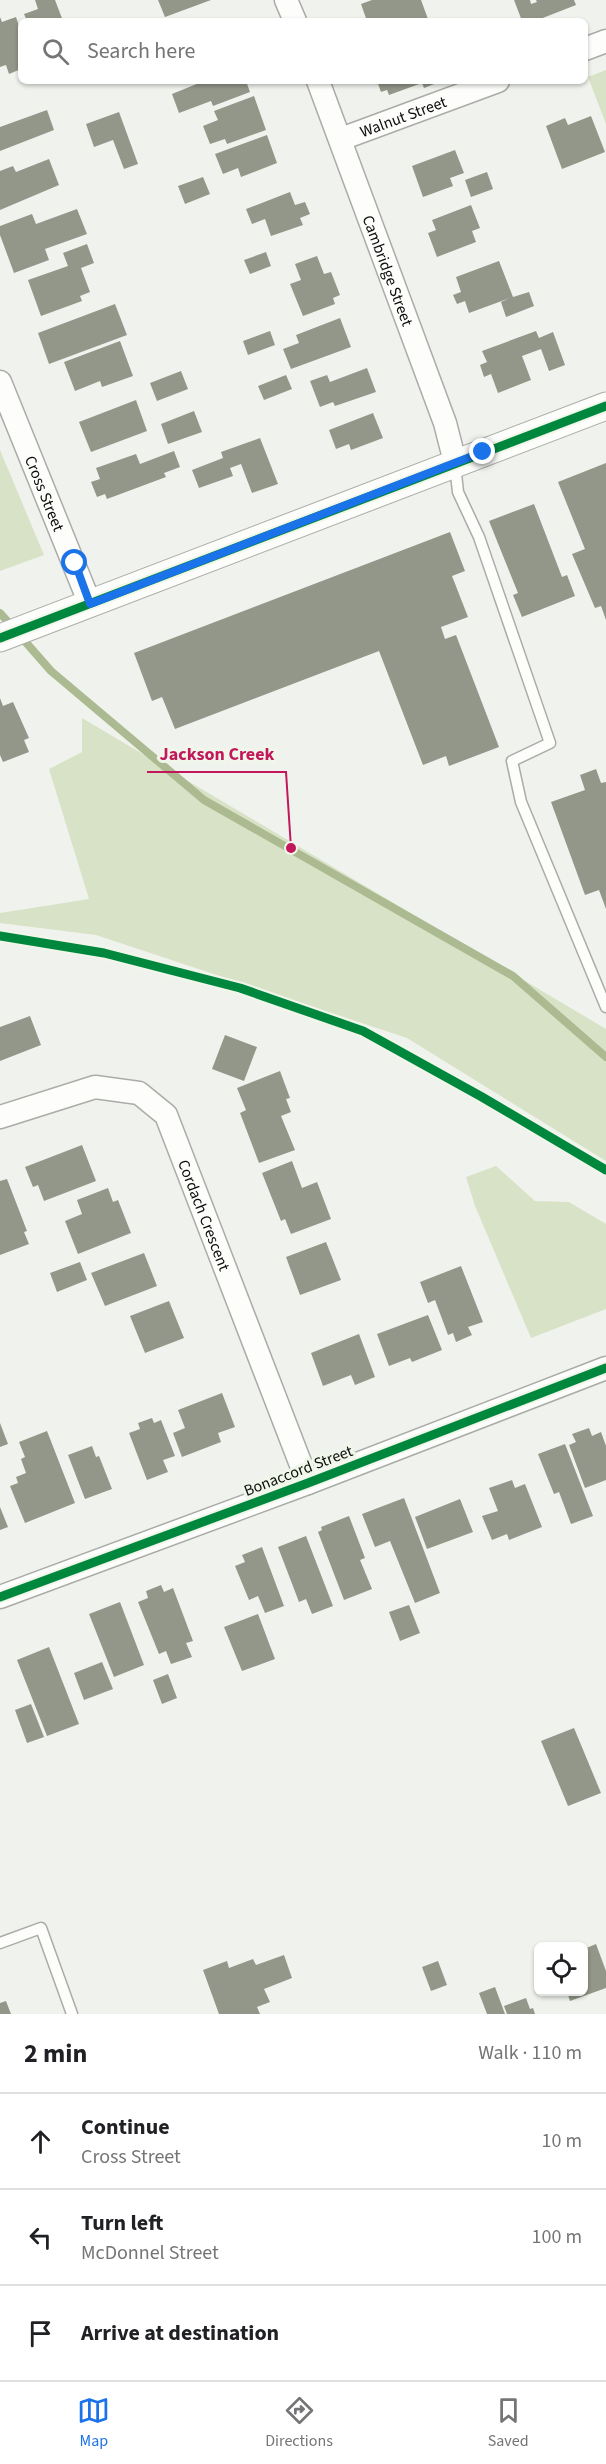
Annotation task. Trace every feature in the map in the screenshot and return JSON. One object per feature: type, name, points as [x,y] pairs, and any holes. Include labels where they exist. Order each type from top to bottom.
[{"type":"street","points":[[286,0],[294,18]]},
{"type":"street","points":[[588,48],[606,41]]},
{"type":"street","name":"Cambridge Street","points":[[319,84],[445,423],[455,462]]},
{"type":"street","name":"Walnut Street","points":[[341,140],[490,84]]},
{"type":"street","name":"Cross Street","points":[[0,382],[90,604]]},
{"type":"street","points":[[0,638],[606,406]]},
{"type":"street","name":"Cordach Crescent","points":[[0,1117],[95,1087],[139,1094],[166,1115],[308,1483]]},
{"type":"street","name":"Bonaccord Street","points":[[0,1597],[308,1483],[606,1368]]},
{"type":"lane","points":[[455,462],[458,492],[479,537],[550,743],[512,761],[520,802],[606,1007]]},
{"type":"lane","points":[[0,1943],[41,1928],[72,2014]]},
{"type":"green space","points":[[606,70],[606,124],[588,77]]},
{"type":"green space","points":[[0,450],[44,555],[0,571]]},
{"type":"green space","points":[[82,718],[606,1029],[606,1161],[407,1038],[96,935],[0,923],[0,913],[89,899],[49,769],[82,752]]},
{"type":"green space","points":[[496,1166],[535,1201],[569,1202],[606,1224],[606,1309],[531,1338],[475,1206],[466,1177]]},
{"type":"building","points":[[35,0],[55,0],[62,18],[26,18],[24,14],[38,9]]},
{"type":"building","points":[[158,0],[211,0],[165,17]]},
{"type":"building","points":[[372,0],[421,0],[428,18],[366,18],[361,4]]},
{"type":"building","points":[[514,0],[530,0],[531,4],[537,2],[536,0],[574,0],[576,5],[543,18],[521,18]]},
{"type":"building","points":[[0,17],[2,22],[16,17],[18,70],[9,74],[6,65],[0,67]]},
{"type":"building","points":[[197,84],[247,84],[250,92],[213,106],[211,101],[179,113],[172,94]]},
{"type":"building","points":[[378,84],[419,84],[389,95],[387,90],[381,92]]},
{"type":"building","points":[[422,84],[434,84],[424,88]]},
{"type":"building","points":[[254,96],[266,130],[227,144],[225,139],[210,144],[203,126],[218,120],[214,111]]},
{"type":"building","points":[[47,110],[54,130],[0,151],[0,127]]},
{"type":"building","points":[[119,112],[138,164],[124,169],[113,140],[94,147],[86,124]]},
{"type":"building","points":[[591,116],[605,152],[562,169],[546,126],[565,118],[568,125]]},
{"type":"building","points":[[267,135],[277,163],[241,177],[238,168],[223,174],[215,154]]},
{"type":"building","points":[[455,150],[464,173],[450,178],[453,186],[423,197],[412,166]]},
{"type":"building","points":[[49,159],[59,185],[0,210],[0,171],[13,166],[16,172]]},
{"type":"building","points":[[487,172],[493,189],[471,197],[465,180]]},
{"type":"building","points":[[203,177],[210,194],[185,204],[178,186]]},
{"type":"building","points":[[290,192],[295,205],[305,202],[310,214],[300,218],[303,225],[271,236],[265,219],[252,224],[246,209]]},
{"type":"building","points":[[471,205],[480,228],[472,231],[476,242],[437,257],[428,233],[436,230],[432,220]]},
{"type":"building","points":[[77,209],[87,234],[45,249],[49,260],[14,273],[0,235],[0,226],[32,214],[36,224]]},
{"type":"building","points":[[87,244],[94,263],[81,268],[90,292],[80,296],[82,301],[41,316],[28,280],[68,266],[63,253]]},
{"type":"building","points":[[266,252],[271,266],[250,274],[244,260]]},
{"type":"building","points":[[317,256],[324,274],[331,272],[340,295],[333,298],[335,304],[303,316],[290,284],[301,280],[295,264]]},
{"type":"building","points":[[499,261],[513,297],[529,292],[534,306],[506,317],[501,302],[510,298],[469,313],[465,301],[457,304],[453,295],[461,292],[456,277]]},
{"type":"building","points":[[115,304],[127,335],[49,364],[38,333]]},
{"type":"building","points":[[340,318],[351,347],[291,369],[283,349],[299,343],[296,335]]},
{"type":"building","points":[[270,331],[275,345],[248,355],[243,341]]},
{"type":"building","points":[[536,331],[539,338],[553,332],[565,365],[549,371],[541,349],[522,356],[531,380],[498,393],[491,374],[484,377],[480,365],[487,362],[482,351]]},
{"type":"building","points":[[120,341],[133,376],[102,387],[100,381],[75,391],[64,362]]},
{"type":"building","points":[[367,368],[376,392],[335,406],[333,402],[320,407],[310,381],[327,375],[330,382]]},
{"type":"building","points":[[181,371],[188,389],[157,401],[150,383]]},
{"type":"building","points":[[286,375],[292,389],[264,400],[258,386]]},
{"type":"building","points":[[136,400],[147,431],[91,452],[79,422]]},
{"type":"building","points":[[194,411],[202,432],[168,444],[161,424]]},
{"type":"building","points":[[373,413],[383,438],[351,450],[349,444],[336,449],[329,430]]},
{"type":"building","points":[[260,438],[278,484],[252,493],[241,464],[230,468],[233,476],[199,488],[192,470],[223,458],[221,452]]},
{"type":"building","points":[[174,451],[180,467],[164,473],[166,477],[107,499],[105,494],[97,497],[91,482],[100,479],[96,468],[136,454],[140,464]]},
{"type":"building","points":[[606,463],[606,620],[601,606],[595,608],[572,554],[585,549],[558,482]]},
{"type":"building","points":[[534,504],[562,577],[567,575],[575,596],[522,617],[513,595],[518,593],[489,521]]},
{"type":"building","points":[[450,532],[465,571],[452,576],[468,617],[441,627],[445,639],[456,635],[499,747],[449,766],[446,756],[423,765],[379,651],[175,729],[162,697],[152,701],[134,653]]},
{"type":"building","points":[[0,698],[3,706],[13,702],[29,738],[24,740],[29,752],[3,762],[0,755]]},
{"type":"building","points":[[596,769],[601,783],[606,782],[606,909],[599,890],[585,895],[551,802],[585,790],[580,775]]},
{"type":"building","points":[[30,1016],[41,1045],[0,1061],[0,1027]]},
{"type":"building","points":[[225,1035],[257,1047],[244,1081],[212,1069]]},
{"type":"building","points":[[280,1071],[290,1098],[286,1099],[291,1112],[281,1116],[295,1150],[259,1163],[240,1113],[246,1110],[237,1088]]},
{"type":"building","points":[[82,1145],[96,1181],[44,1201],[38,1185],[33,1187],[25,1167]]},
{"type":"building","points":[[292,1161],[302,1188],[317,1182],[331,1219],[291,1234],[285,1219],[281,1221],[262,1173]]},
{"type":"building","points":[[7,1179],[27,1231],[24,1232],[29,1244],[0,1255],[0,1181]]},
{"type":"building","points":[[108,1188],[113,1202],[118,1200],[131,1233],[78,1254],[65,1221],[82,1214],[77,1200]]},
{"type":"building","points":[[326,1242],[341,1280],[300,1295],[286,1257]]},
{"type":"building","points":[[144,1253],[157,1286],[105,1306],[91,1273]]},
{"type":"building","points":[[80,1262],[87,1280],[57,1292],[50,1273]]},
{"type":"building","points":[[461,1266],[483,1322],[468,1327],[472,1335],[456,1342],[453,1333],[448,1335],[435,1300],[428,1303],[420,1282]]},
{"type":"building","points":[[169,1301],[184,1338],[145,1353],[130,1316]]},
{"type":"building","points":[[428,1315],[442,1350],[412,1362],[410,1358],[389,1366],[377,1334]]},
{"type":"building","points":[[359,1334],[375,1377],[355,1385],[351,1375],[323,1386],[311,1353]]},
{"type":"building","points":[[222,1393],[235,1427],[218,1433],[221,1442],[182,1457],[173,1433],[185,1428],[178,1410]]},
{"type":"building","points":[[152,1418],[154,1423],[161,1420],[175,1456],[163,1460],[168,1472],[147,1480],[129,1433],[140,1429],[138,1423]]},
{"type":"building","points":[[0,1423],[8,1444],[0,1447]]},
{"type":"building","points":[[589,1428],[592,1436],[601,1432],[606,1446],[606,1480],[585,1488],[569,1445],[576,1442],[572,1434]]},
{"type":"building","points":[[47,1431],[75,1503],[25,1523],[10,1486],[18,1483],[16,1477],[26,1473],[21,1459],[25,1457],[19,1442]]},
{"type":"building","points":[[565,1444],[593,1516],[571,1524],[559,1492],[554,1494],[538,1454]]},
{"type":"building","points":[[92,1446],[96,1457],[99,1456],[112,1489],[85,1499],[68,1455]]},
{"type":"building","points":[[512,1480],[515,1488],[525,1484],[542,1527],[509,1540],[507,1534],[492,1540],[482,1516],[498,1511],[489,1488]]},
{"type":"building","points":[[404,1498],[440,1593],[415,1603],[390,1541],[375,1547],[362,1514]]},
{"type":"building","points":[[460,1499],[473,1532],[427,1549],[415,1517]]},
{"type":"building","points":[[0,1507],[8,1527],[0,1530]]},
{"type":"building","points":[[349,1516],[365,1558],[360,1560],[372,1589],[344,1600],[318,1532],[322,1530],[321,1527]]},
{"type":"building","points":[[306,1536],[333,1606],[312,1614],[306,1599],[299,1602],[278,1547]]},
{"type":"building","points":[[262,1547],[284,1606],[265,1613],[258,1596],[249,1600],[235,1566],[245,1562],[242,1555]]},
{"type":"building","points":[[161,1585],[164,1592],[173,1588],[193,1641],[186,1643],[192,1657],[171,1664],[166,1651],[159,1654],[138,1602],[148,1598],[146,1591]]},
{"type":"building","points":[[120,1602],[144,1665],[114,1677],[89,1614]]},
{"type":"building","points":[[409,1605],[420,1633],[400,1641],[389,1612]]},
{"type":"building","points":[[258,1614],[275,1659],[242,1671],[224,1627]]},
{"type":"building","points":[[49,1647],[79,1724],[47,1736],[17,1660]]},
{"type":"building","points":[[102,1662],[113,1689],[84,1700],[74,1673]]},
{"type":"building","points":[[168,1674],[177,1698],[162,1704],[153,1680]]},
{"type":"building","points":[[31,1704],[44,1737],[27,1743],[15,1710]]},
{"type":"building","points":[[574,1728],[601,1793],[568,1806],[541,1741]]},
{"type":"building","points":[[596,1944],[606,1971],[606,1988],[588,1994],[588,1947]]},
{"type":"building","points":[[284,1955],[292,1978],[264,1989],[270,2002],[257,2007],[260,2014],[219,2014],[203,1970],[227,1961],[229,1968],[253,1959],[256,1965]]},
{"type":"building","points":[[438,1961],[447,1985],[431,1991],[422,1967]]},
{"type":"building","points":[[495,1987],[505,2014],[487,2014],[479,1993]]},
{"type":"building","points":[[568,1996],[584,1996],[570,2001]]},
{"type":"building","points":[[526,1998],[530,2009],[533,2008],[535,2014],[507,2014],[504,2006]]},
{"type":"building","points":[[6,2001],[11,2014],[0,2014],[0,2003]]},
{"type":"waterway","points":[[0,613],[51,671],[204,800],[513,976],[606,1057]]},
{"type":"cycle path","points":[[0,638],[606,406]]},
{"type":"cycle path","points":[[0,936],[104,953],[240,988],[363,1031],[606,1170]]},
{"type":"cycle path","points":[[0,1597],[308,1483],[606,1368]]},
{"type":"place","name":"Jackson Creek","points":[[291,848]]},
{"type":"route","points":[[75,563],[90,604],[483,452]]}]
